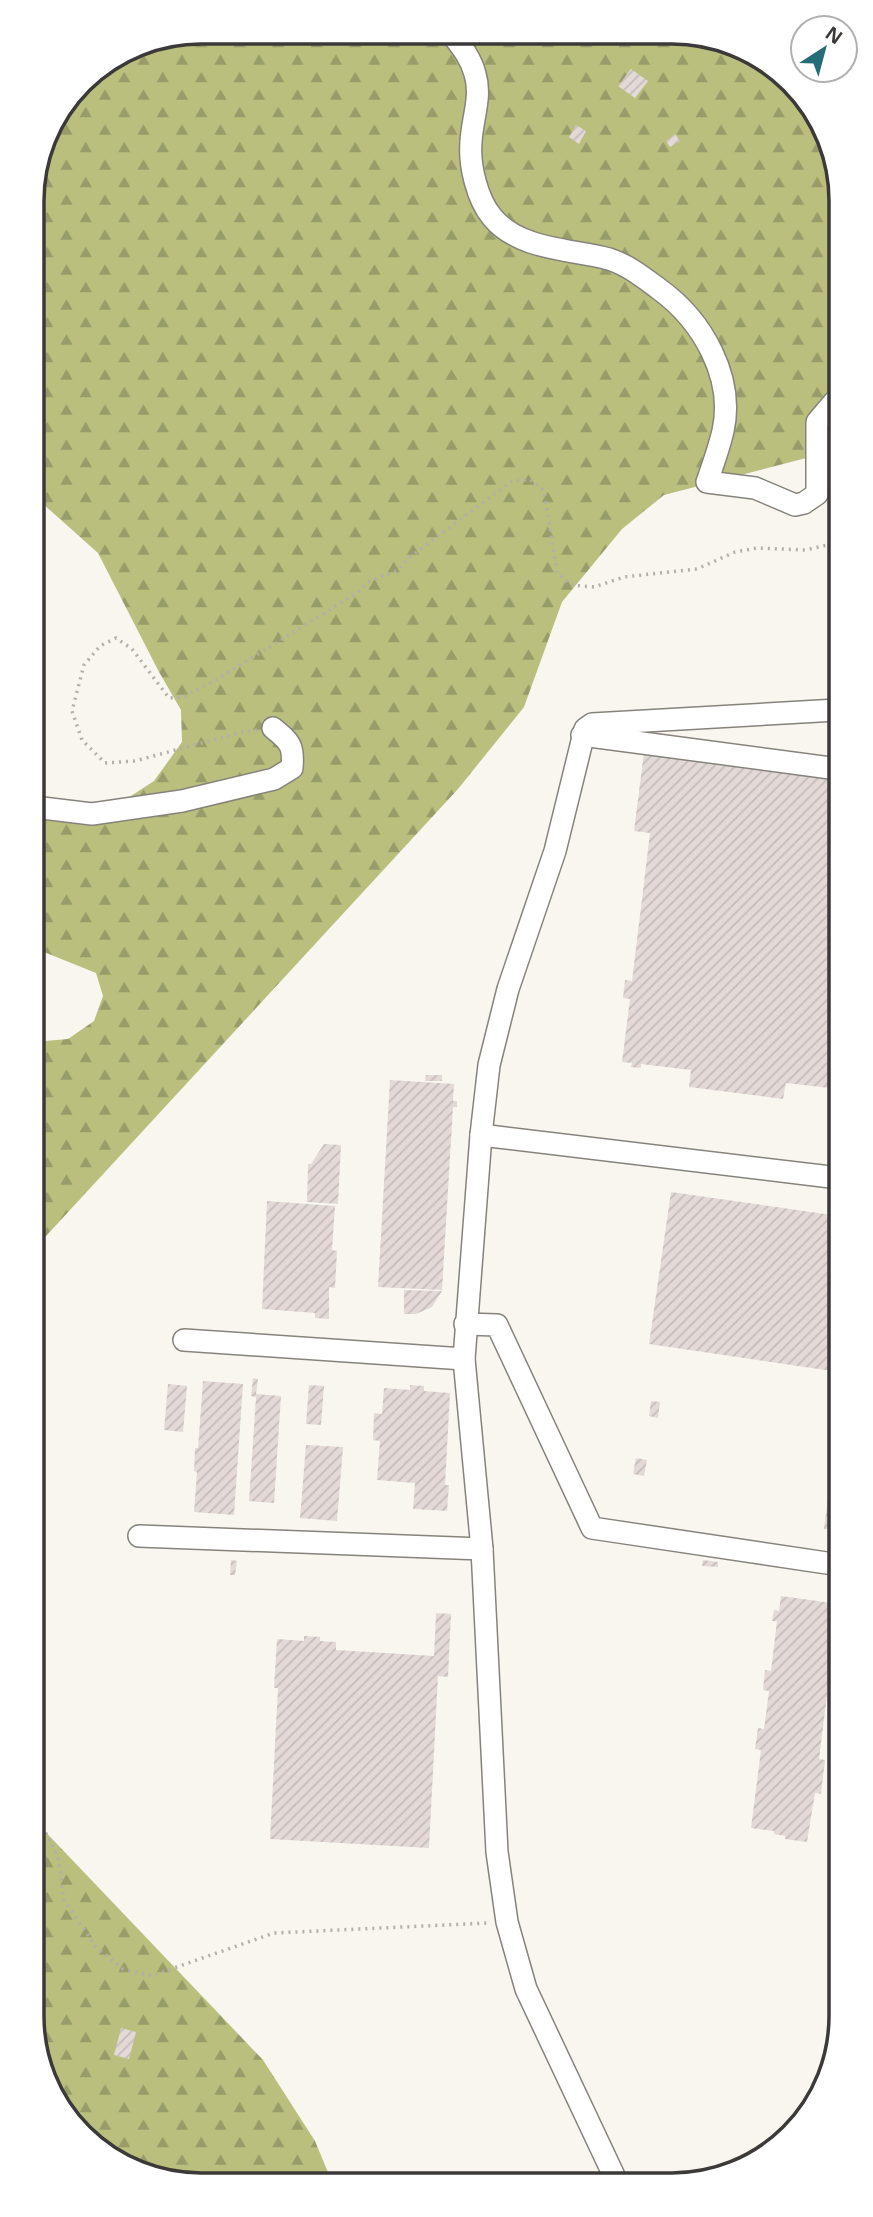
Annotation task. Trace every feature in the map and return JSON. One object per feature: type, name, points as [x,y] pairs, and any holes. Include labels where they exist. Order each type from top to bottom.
[{"type":"street","points":[[460,44],[476,75],[477,106],[470,144],[477,195],[493,219],[519,238],[628,266],[670,297],[696,324],[718,364],[723,392],[724,429],[708,482],[755,488],[795,505],[804,503],[817,494],[817,422],[829,408]]},
{"type":"street","points":[[613,2173],[526,1989],[507,1922],[497,1853],[482,1549],[464,1359],[489,1065],[508,989],[555,851],[585,729],[592,724],[829,710]]},
{"type":"street","points":[[44,808],[92,814],[182,801],[274,779],[292,768],[293,755],[290,742],[273,727]]},
{"type":"street","points":[[582,735],[829,768]]},
{"type":"street","points":[[481,1135],[829,1177]]},
{"type":"street","points":[[466,1324],[497,1325],[592,1528],[829,1563]]},
{"type":"street","points":[[184,1340],[464,1359]]},
{"type":"street","points":[[139,1536],[482,1549]]},
{"type":"path","points":[[273,727],[242,732],[135,761],[105,763],[82,740],[72,711],[84,665],[100,646],[116,638],[132,649],[169,698],[183,697],[216,680],[360,591],[368,582],[398,569],[410,557],[512,481],[530,479],[544,491],[557,572],[570,584],[594,587],[624,577],[697,569],[735,552],[757,548],[805,551],[829,545]]},
{"type":"path","points":[[44,1830],[58,1857],[64,1900],[97,1948],[123,1969],[151,1976],[274,1933],[507,1922]]},
{"type":"green space","points":[[672,44],[703,47],[742,60],[768,76],[797,105],[817,141],[828,180],[829,452],[664,495],[622,529],[562,602],[524,707],[458,789],[44,1238],[44,1041],[68,1039],[94,1021],[103,996],[96,973],[44,952],[44,819],[114,807],[154,781],[182,742],[181,710],[98,553],[44,505],[44,191],[49,160],[60,131],[76,105],[97,83],[122,65],[141,56],[180,45]]},
{"type":"green space","points":[[44,1830],[263,2060],[315,2141],[328,2173],[180,2172],[150,2165],[122,2152],[105,2141],[76,2112],[56,2076],[45,2037]]},
{"type":"building","points":[[631,69],[648,81],[635,98],[618,86]]},
{"type":"building","points":[[576,125],[586,131],[579,144],[569,137]]},
{"type":"building","points":[[675,134],[680,141],[670,147],[666,141]]},
{"type":"building","points":[[645,744],[829,768],[829,1088],[786,1083],[783,1099],[689,1087],[691,1070],[641,1064],[641,1068],[631,1067],[632,1063],[622,1062],[630,999],[623,998],[625,980],[632,981],[650,833],[634,831]]},
{"type":"building","points":[[426,1075],[442,1075],[442,1081],[425,1081]]},
{"type":"building","points":[[390,1080],[454,1084],[453,1101],[457,1101],[457,1107],[453,1107],[442,1290],[378,1287]]},
{"type":"building","points":[[324,1144],[341,1145],[338,1204],[307,1202],[308,1164],[311,1164]]},
{"type":"building","points":[[671,1192],[829,1215],[829,1371],[649,1344]]},
{"type":"building","points":[[267,1201],[335,1206],[332,1250],[337,1251],[335,1288],[329,1287],[329,1319],[315,1318],[315,1313],[262,1309]]},
{"type":"building","points":[[404,1290],[442,1291],[432,1307],[416,1314],[404,1314]]},
{"type":"building","points":[[253,1378],[258,1379],[256,1394],[281,1396],[274,1503],[249,1501],[256,1397],[251,1396]]},
{"type":"building","points":[[203,1381],[243,1384],[234,1515],[194,1512],[197,1472],[194,1471],[195,1448],[198,1448]]},
{"type":"building","points":[[168,1384],[187,1386],[183,1432],[164,1430]]},
{"type":"building","points":[[309,1385],[324,1386],[321,1425],[306,1424]]},
{"type":"building","points":[[410,1385],[424,1386],[424,1391],[450,1393],[445,1485],[449,1485],[447,1511],[413,1509],[415,1483],[377,1480],[380,1441],[373,1440],[374,1413],[382,1414],[384,1388],[410,1390]]},
{"type":"building","points":[[651,1401],[660,1402],[658,1418],[649,1416]]},
{"type":"building","points":[[306,1445],[343,1447],[337,1521],[300,1518]]},
{"type":"building","points":[[636,1458],[647,1460],[644,1476],[633,1474]]},
{"type":"building","points":[[829,1490],[829,1530],[824,1529]]},
{"type":"building","points":[[231,1560],[237,1561],[235,1575],[230,1575]]},
{"type":"building","points":[[703,1560],[718,1562],[718,1567],[702,1566]]},
{"type":"building","points":[[781,1596],[829,1603],[829,1687],[819,1759],[825,1760],[821,1794],[815,1793],[807,1842],[785,1839],[785,1836],[774,1834],[774,1831],[751,1828],[761,1750],[755,1749],[758,1728],[764,1729],[769,1691],[763,1690],[765,1670],[771,1671],[777,1621],[772,1621],[774,1610],[779,1611]]},
{"type":"building","points":[[436,1613],[451,1614],[448,1677],[438,1676],[429,1848],[270,1839],[278,1688],[274,1688],[277,1639],[304,1641],[304,1636],[320,1637],[320,1641],[336,1642],[336,1650],[434,1656]]},
{"type":"building","points":[[121,2028],[136,2032],[129,2059],[114,2055]]}]
